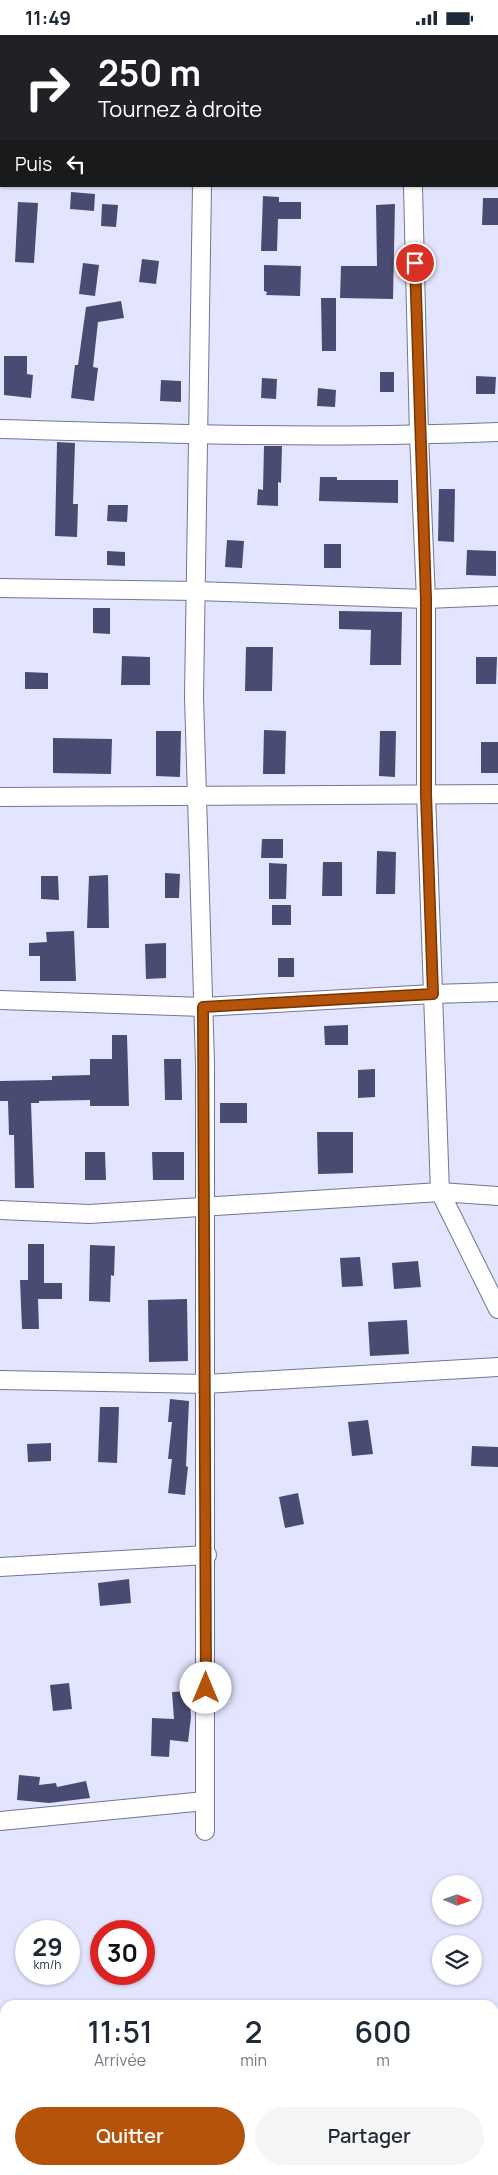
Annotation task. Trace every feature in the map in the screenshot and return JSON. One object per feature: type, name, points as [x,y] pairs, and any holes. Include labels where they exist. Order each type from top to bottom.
[{"type":"street","points":[[202,187],[194,697],[203,1007],[205,1205],[207,1555],[205,1831]]},
{"type":"street","points":[[413,187],[419,435],[426,599],[426,794],[440,1192],[498,1309]]},
{"type":"street","points":[[0,429],[198,435],[419,435],[498,431]]},
{"type":"street","points":[[0,588],[195,591],[426,599],[498,596]]},
{"type":"street","points":[[0,797],[498,794]]},
{"type":"street","points":[[0,999],[203,1007],[498,992]]},
{"type":"street","points":[[0,1210],[89,1213],[440,1192],[498,1196]]},
{"type":"street","points":[[0,1380],[206,1384],[498,1367]]},
{"type":"street","points":[[0,1567],[207,1555]]},
{"type":"street","points":[[0,1821],[205,1801]]},
{"type":"building","points":[[71,192],[95,194],[94,211],[70,209]]},
{"type":"building","points":[[263,196],[279,197],[279,202],[301,202],[301,219],[278,219],[277,251],[261,251]]},
{"type":"building","points":[[483,198],[498,198],[498,225],[482,225]]},
{"type":"building","points":[[18,202],[38,203],[34,263],[15,262]]},
{"type":"building","points":[[102,204],[118,205],[116,227],[101,226]]},
{"type":"building","points":[[395,204],[393,299],[340,298],[341,266],[377,266],[376,205]]},
{"type":"building","points":[[142,259],[159,261],[156,284],[139,282]]},
{"type":"building","points":[[83,263],[99,265],[95,296],[79,294]]},
{"type":"building","points":[[264,265],[301,266],[300,296],[266,295],[267,292],[264,291]]},
{"type":"building","points":[[321,298],[336,298],[336,351],[322,351]]},
{"type":"building","points":[[121,301],[124,318],[98,322],[93,367],[98,368],[94,401],[71,398],[75,365],[78,365],[86,307]]},
{"type":"building","points":[[4,356],[27,356],[27,374],[33,375],[31,398],[4,395]]},
{"type":"building","points":[[380,372],[394,372],[394,392],[380,392]]},
{"type":"building","points":[[476,376],[496,377],[495,394],[476,394]]},
{"type":"building","points":[[262,378],[277,379],[276,399],[261,398]]},
{"type":"building","points":[[161,380],[181,381],[181,402],[160,401]]},
{"type":"building","points":[[318,388],[336,390],[335,407],[317,406]]},
{"type":"building","points":[[57,442],[75,443],[73,504],[78,504],[77,537],[55,536]]},
{"type":"building","points":[[264,446],[282,446],[281,483],[278,482],[278,506],[257,505],[258,489],[263,490]]},
{"type":"building","points":[[320,477],[337,477],[337,480],[398,480],[398,503],[319,501]]},
{"type":"building","points":[[439,489],[455,489],[454,542],[438,541]]},
{"type":"building","points":[[108,505],[128,505],[127,522],[107,521]]},
{"type":"building","points":[[227,540],[244,541],[242,568],[225,567]]},
{"type":"building","points":[[324,544],[341,544],[341,568],[324,568]]},
{"type":"building","points":[[467,550],[496,551],[496,576],[466,575]]},
{"type":"building","points":[[107,551],[125,552],[125,566],[107,565]]},
{"type":"building","points":[[93,608],[110,608],[110,634],[93,633]]},
{"type":"building","points":[[339,611],[402,612],[401,665],[370,665],[371,630],[339,629]]},
{"type":"building","points":[[246,647],[273,647],[272,691],[245,691]]},
{"type":"building","points":[[122,656],[150,657],[150,685],[121,685]]},
{"type":"building","points":[[476,657],[497,657],[496,684],[476,684]]},
{"type":"building","points":[[25,672],[48,673],[48,689],[25,689]]},
{"type":"building","points":[[264,730],[286,731],[285,774],[263,774]]},
{"type":"building","points":[[156,731],[181,731],[180,777],[156,776]]},
{"type":"building","points":[[380,731],[396,731],[395,777],[379,776]]},
{"type":"building","points":[[53,738],[112,739],[111,774],[53,773]]},
{"type":"building","points":[[481,742],[498,742],[498,773],[481,773]]},
{"type":"building","points":[[262,839],[283,839],[283,858],[261,858]]},
{"type":"building","points":[[377,851],[396,852],[395,894],[376,894]]},
{"type":"building","points":[[323,862],[342,862],[342,896],[322,896]]},
{"type":"building","points":[[269,863],[287,864],[286,899],[269,899]]},
{"type":"building","points":[[165,873],[180,874],[179,898],[165,898]]},
{"type":"building","points":[[108,875],[109,928],[87,928],[89,876]]},
{"type":"building","points":[[41,876],[58,876],[59,900],[41,899]]},
{"type":"building","points":[[272,905],[291,905],[291,925],[272,925]]},
{"type":"building","points":[[74,931],[76,981],[40,981],[40,956],[29,956],[29,943],[47,942],[46,932]]},
{"type":"building","points":[[166,943],[166,978],[146,979],[145,944]]},
{"type":"building","points":[[278,958],[294,958],[294,977],[278,977]]},
{"type":"building","points":[[348,1025],[348,1045],[325,1045],[324,1026]]},
{"type":"building","points":[[112,1035],[127,1035],[129,1106],[90,1106],[90,1100],[39,1101],[39,1103],[31,1103],[34,1188],[15,1188],[14,1135],[9,1135],[8,1101],[0,1101],[0,1081],[52,1080],[52,1076],[90,1075],[90,1059],[112,1059]]},
{"type":"building","points":[[164,1059],[181,1059],[182,1100],[165,1100]]},
{"type":"building","points":[[375,1069],[375,1097],[358,1098],[358,1070]]},
{"type":"building","points":[[220,1103],[247,1103],[247,1123],[220,1123]]},
{"type":"building","points":[[317,1132],[353,1132],[353,1173],[318,1174]]},
{"type":"building","points":[[85,1152],[105,1152],[106,1180],[85,1180]]},
{"type":"building","points":[[152,1152],[184,1152],[184,1180],[153,1180]]},
{"type":"building","points":[[28,1244],[44,1244],[44,1283],[62,1283],[62,1299],[38,1299],[39,1329],[22,1329],[20,1280],[28,1280]]},
{"type":"building","points":[[90,1245],[115,1246],[114,1276],[111,1275],[110,1302],[89,1301]]},
{"type":"building","points":[[360,1257],[363,1286],[342,1287],[340,1258]]},
{"type":"building","points":[[418,1261],[421,1287],[394,1289],[392,1263]]},
{"type":"building","points":[[187,1299],[188,1361],[149,1362],[148,1300]]},
{"type":"building","points":[[407,1320],[409,1354],[370,1356],[368,1322]]},
{"type":"building","points":[[170,1399],[189,1401],[186,1466],[188,1467],[185,1495],[168,1493],[172,1459],[168,1459],[172,1422],[168,1422]]},
{"type":"building","points":[[100,1407],[119,1407],[117,1463],[98,1462]]},
{"type":"building","points":[[368,1420],[373,1454],[352,1456],[348,1422]]},
{"type":"building","points":[[51,1443],[51,1461],[28,1462],[27,1444]]},
{"type":"building","points":[[472,1446],[498,1447],[498,1467],[471,1466]]},
{"type":"building","points":[[298,1493],[304,1524],[285,1528],[279,1497]]},
{"type":"building","points":[[129,1579],[131,1603],[100,1606],[98,1583]]},
{"type":"building","points":[[69,1683],[72,1709],[53,1711],[50,1685]]},
{"type":"building","points":[[189,1691],[191,1717],[188,1742],[170,1740],[169,1757],[151,1756],[152,1718],[174,1719],[172,1692]]},
{"type":"building","points":[[19,1775],[40,1777],[39,1785],[56,1783],[57,1787],[86,1781],[90,1798],[49,1803],[17,1800]]},
{"type":"route","points":[[206,1688],[205,1063],[203,1007],[433,994],[426,794],[426,599],[419,435],[415,263]]}]
